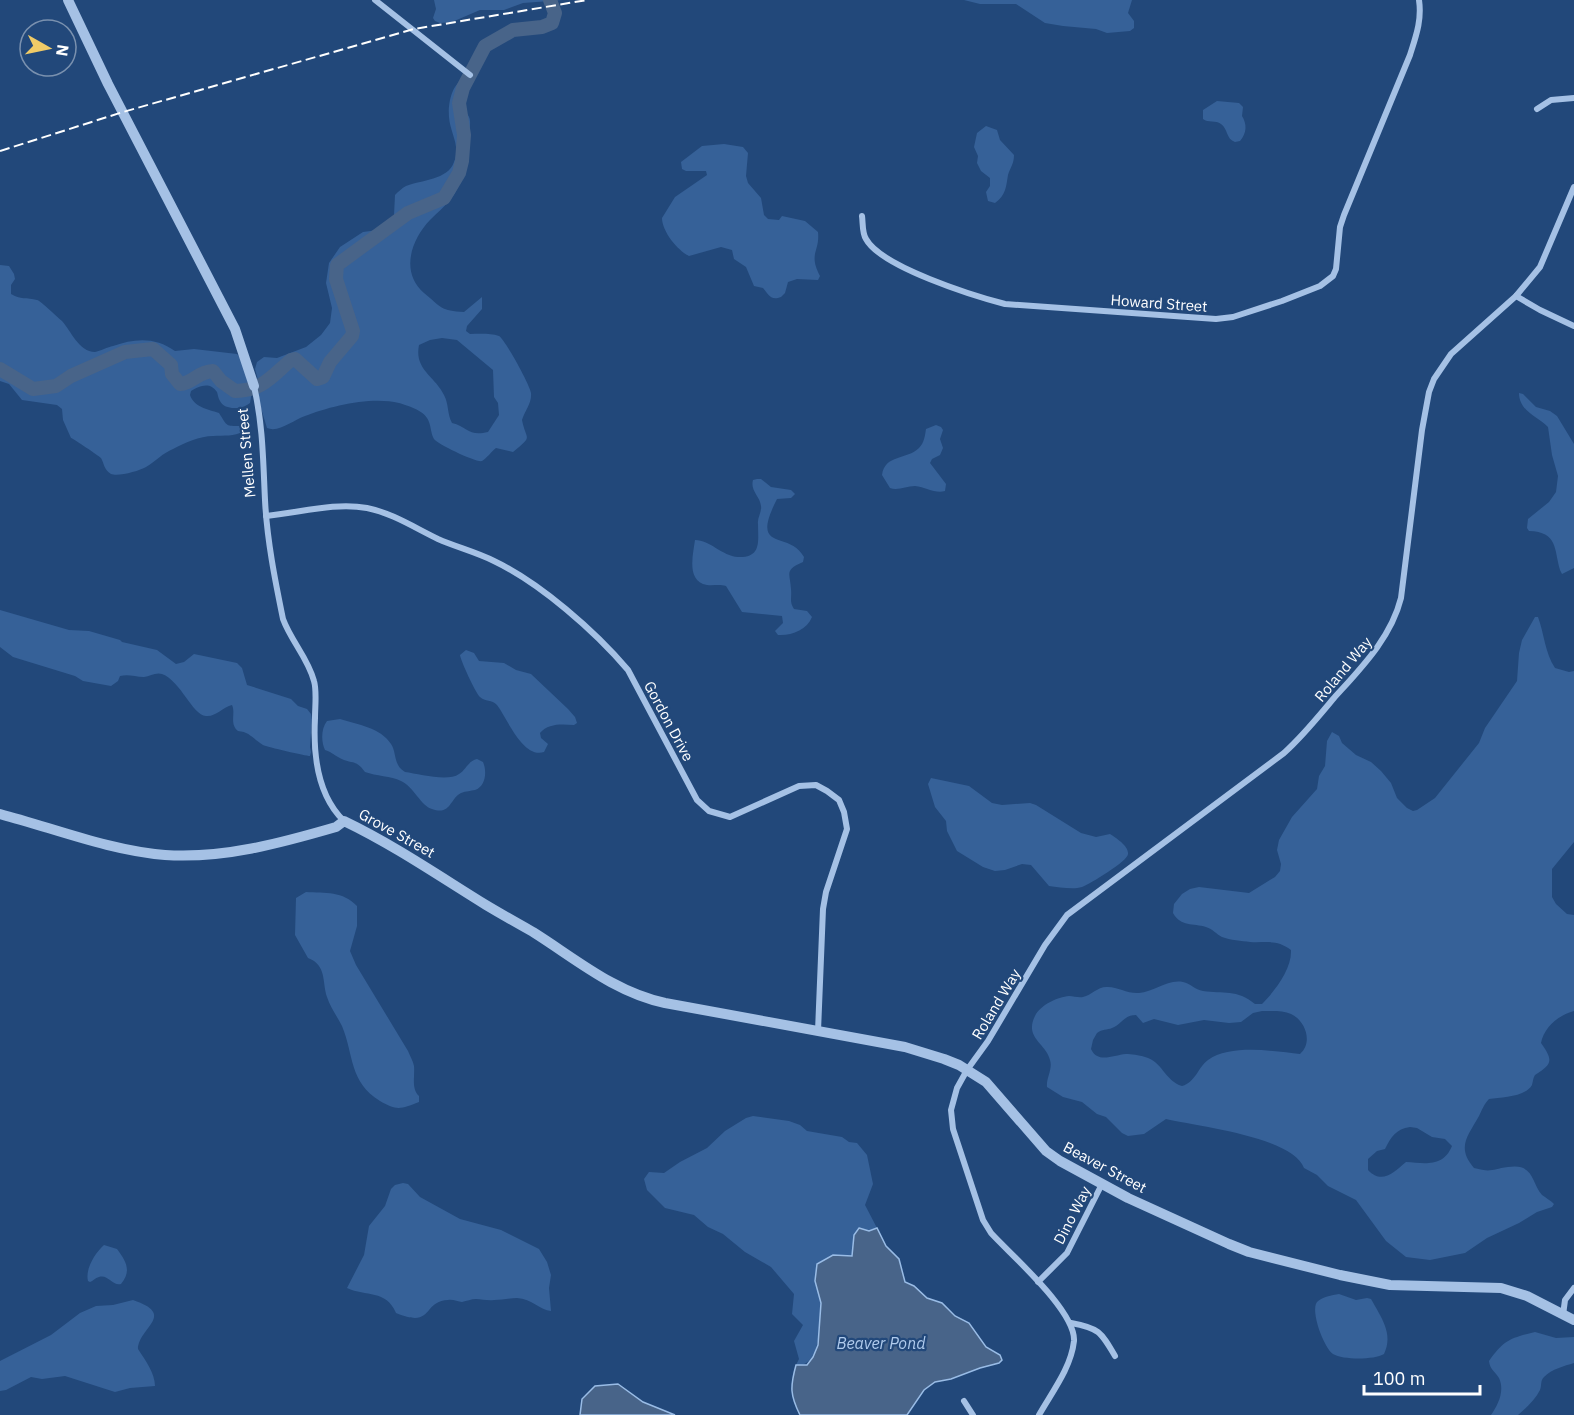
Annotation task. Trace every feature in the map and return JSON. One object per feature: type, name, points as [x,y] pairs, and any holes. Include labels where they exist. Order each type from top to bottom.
[{"type":"street","name":"Mellen Street","points":[[68,0],[108,84],[235,329],[255,389],[264,454],[266,516],[272,565],[283,619],[287,630],[309,664],[314,680],[318,772],[328,802],[344,821]]},
{"type":"street","points":[[375,0],[470,75]]},
{"type":"street","name":"Howard Street","points":[[862,216],[864,237],[874,249],[884,256],[934,282],[1005,304],[1216,320],[1233,317],[1282,301],[1320,286],[1333,276],[1342,221],[1410,55],[1421,16],[1419,0]]},
{"type":"street","points":[[1537,109],[1551,100],[1574,98]]},
{"type":"street","name":"Roland Way","points":[[1071,1323],[1060,1306],[991,1233],[983,1220],[953,1129],[951,1110],[957,1088],[1045,945],[1067,915],[1284,753],[1307,732],[1382,641],[1397,614],[1401,598],[1429,392],[1438,372],[1451,354],[1516,296],[1540,267],[1574,188]]},
{"type":"street","points":[[1516,296],[1574,326]]},
{"type":"street","name":"Gordon Drive","points":[[266,516],[340,507],[367,508],[401,519],[522,576],[582,625],[628,670],[697,800],[709,811],[730,817],[799,786],[816,785],[839,801],[847,829],[826,892],[823,909],[818,1031]]},
{"type":"street","name":"Grove Street","points":[[0,814],[96,841],[165,855],[199,855],[256,849],[336,827],[344,821],[408,855],[609,982],[646,998]]},
{"type":"street","name":"Beaver Street","points":[[646,998],[905,1047],[944,1059],[986,1082],[1046,1151],[1068,1167],[1228,1244],[1270,1258],[1389,1285],[1501,1288],[1527,1296],[1574,1320]]},
{"type":"street","name":"Dino Way","points":[[1038,1282],[1067,1252],[1102,1184]]},
{"type":"street","points":[[1563,1315],[1565,1300],[1574,1288]]},
{"type":"street","points":[[1039,1415],[1071,1357],[1074,1338],[1071,1323],[1085,1325],[1099,1331],[1115,1356]]},
{"type":"street","points":[[964,1401],[974,1415]]},
{"type":"shaded area","points":[[434,0],[563,0],[523,3],[504,10],[480,10],[452,22],[440,23],[433,18],[436,9]]},
{"type":"shaded area","points":[[964,0],[1132,0],[1128,13],[1134,21],[1134,28],[1130,31],[1107,33],[1096,29],[1063,26],[1045,23],[1016,4],[980,4]]},
{"type":"shaded area","points":[[463,80],[467,85],[463,110],[469,116],[470,123],[461,181],[455,193],[423,228],[413,246],[410,266],[412,276],[424,293],[438,305],[450,311],[464,312],[482,297],[482,309],[467,326],[466,331],[470,334],[499,336],[516,362],[531,393],[522,420],[526,440],[513,452],[496,448],[484,460],[479,461],[457,453],[434,439],[430,424],[421,412],[388,401],[364,401],[339,406],[305,416],[276,429],[267,428],[257,395],[260,387],[255,369],[257,362],[264,357],[277,358],[306,347],[321,335],[330,323],[332,308],[326,283],[329,263],[340,247],[363,232],[378,230],[389,222],[394,215],[395,195],[403,188],[440,176],[451,168],[456,150],[449,107],[453,91]],"holes":[[[442,338],[457,340],[493,370],[494,397],[498,403],[499,415],[488,432],[472,432],[452,423],[444,395],[422,367],[418,354],[419,345]]]},
{"type":"shaded area","points":[[1217,101],[1239,103],[1243,107],[1242,116],[1246,128],[1240,141],[1232,141],[1219,123],[1203,119],[1203,110]]},
{"type":"shaded area","points":[[986,126],[997,130],[1000,140],[1014,155],[1005,191],[995,203],[988,201],[986,192],[990,186],[990,178],[981,171],[974,147],[977,133]]},
{"type":"shaded area","points":[[724,144],[743,147],[748,153],[746,176],[748,183],[761,198],[764,215],[768,219],[779,220],[782,216],[805,221],[818,232],[815,262],[820,276],[818,280],[797,279],[788,282],[785,293],[781,297],[772,298],[763,288],[754,286],[746,267],[734,259],[732,250],[721,247],[689,256],[671,240],[662,218],[675,197],[707,175],[706,171],[682,169],[681,162],[702,146]]},
{"type":"shaded area","points":[[0,265],[9,266],[14,274],[11,294],[39,301],[62,321],[84,349],[89,351],[95,352],[129,341],[145,340],[160,343],[175,351],[194,349],[237,354],[252,391],[250,403],[239,408],[230,408],[222,404],[217,392],[211,386],[194,389],[190,395],[198,405],[219,413],[228,425],[243,426],[244,431],[233,435],[208,436],[187,442],[143,469],[123,474],[111,474],[101,458],[71,438],[63,420],[62,409],[57,405],[22,400],[9,384],[0,381]]},
{"type":"shaded area","points":[[1519,393],[1536,407],[1550,411],[1557,416],[1574,444],[1574,568],[1562,574],[1550,538],[1538,532],[1529,531],[1527,528],[1528,519],[1549,502],[1556,492],[1558,476],[1548,427],[1525,409]]},
{"type":"shaded area","points":[[936,425],[943,430],[940,439],[943,448],[940,455],[932,459],[930,463],[946,484],[945,491],[938,492],[915,486],[890,488],[882,475],[884,468],[892,460],[919,448],[926,429]]},
{"type":"shaded area","points":[[761,479],[771,487],[791,490],[795,494],[791,498],[777,499],[767,527],[769,534],[790,544],[804,557],[803,562],[793,567],[790,572],[791,602],[794,609],[807,611],[812,617],[802,629],[788,634],[778,635],[775,631],[783,623],[782,616],[742,612],[726,586],[700,583],[693,573],[695,540],[732,556],[746,557],[755,551],[761,508],[752,484],[753,480]]},
{"type":"shaded area","points":[[0,610],[69,630],[89,631],[157,650],[176,664],[184,662],[194,654],[237,663],[242,668],[247,685],[291,699],[311,714],[310,756],[266,746],[249,734],[238,731],[233,722],[232,705],[213,715],[201,714],[175,683],[162,674],[144,677],[120,676],[118,681],[111,686],[83,681],[75,676],[13,657],[0,647]]},
{"type":"shaded area","points":[[1535,617],[1538,617],[1555,668],[1574,671],[1574,842],[1552,869],[1552,897],[1567,914],[1574,915],[1574,1011],[1563,1015],[1545,1032],[1541,1043],[1548,1054],[1548,1065],[1535,1075],[1529,1089],[1519,1094],[1489,1099],[1468,1136],[1465,1148],[1474,1168],[1488,1170],[1508,1167],[1523,1168],[1531,1175],[1542,1195],[1554,1204],[1552,1207],[1537,1212],[1487,1238],[1465,1253],[1430,1260],[1406,1257],[1386,1241],[1356,1200],[1328,1186],[1317,1175],[1304,1168],[1296,1157],[1282,1148],[1242,1134],[1166,1119],[1144,1134],[1128,1136],[1106,1117],[1097,1114],[1082,1102],[1063,1097],[1047,1087],[1050,1060],[1034,1035],[1032,1024],[1041,1008],[1060,998],[1083,997],[1104,987],[1139,993],[1177,982],[1186,983],[1203,991],[1236,994],[1255,1004],[1262,1004],[1286,972],[1291,950],[1276,943],[1225,938],[1208,928],[1184,923],[1173,913],[1174,904],[1182,894],[1190,889],[1199,887],[1249,893],[1275,877],[1280,871],[1281,864],[1277,850],[1279,840],[1292,817],[1317,789],[1319,776],[1325,766],[1327,741],[1332,732],[1339,736],[1342,743],[1356,755],[1371,762],[1381,771],[1391,783],[1397,798],[1407,808],[1417,810],[1435,798],[1479,743],[1485,728],[1517,681],[1522,640]],"holes":[[[1262,1011],[1288,1013],[1301,1022],[1307,1038],[1300,1054],[1252,1050],[1228,1052],[1208,1060],[1194,1078],[1182,1086],[1171,1080],[1151,1059],[1128,1054],[1102,1057],[1094,1054],[1091,1049],[1097,1033],[1110,1029],[1132,1015],[1136,1015],[1143,1023],[1154,1019],[1178,1025],[1204,1020],[1241,1022],[1253,1013]],[[1410,1127],[1417,1128],[1432,1137],[1445,1139],[1452,1146],[1444,1158],[1432,1163],[1406,1162],[1383,1177],[1368,1170],[1368,1159],[1377,1151],[1385,1149],[1398,1132]]]},
{"type":"shaded area","points":[[466,650],[474,653],[479,661],[504,663],[516,670],[531,674],[568,709],[577,723],[547,727],[540,733],[541,738],[548,744],[544,752],[536,753],[529,749],[516,736],[497,705],[482,699],[478,694],[460,655]]},
{"type":"shaded area","points":[[340,719],[368,727],[386,738],[393,748],[399,766],[405,772],[433,777],[454,776],[477,759],[483,762],[485,774],[483,782],[475,790],[457,795],[447,808],[438,811],[432,809],[401,781],[365,772],[355,763],[325,750],[322,735],[325,724],[327,721]]},
{"type":"shaded area","points":[[931,778],[969,786],[992,803],[1036,805],[1081,833],[1096,837],[1110,834],[1124,845],[1128,854],[1122,862],[1100,877],[1082,887],[1074,888],[1049,886],[1031,865],[1022,864],[995,871],[983,867],[957,851],[947,831],[946,821],[935,807],[928,784]]},
{"type":"shaded area","points":[[306,892],[340,895],[357,906],[357,926],[350,951],[356,965],[408,1051],[414,1066],[414,1086],[419,1102],[395,1108],[370,1094],[358,1077],[342,1026],[327,997],[321,969],[308,958],[295,935],[296,898]]},
{"type":"shaded area","points":[[753,1116],[789,1121],[800,1125],[807,1131],[842,1137],[849,1142],[857,1143],[867,1155],[873,1184],[865,1205],[877,1228],[869,1231],[859,1228],[852,1256],[833,1255],[815,1281],[821,1302],[818,1342],[810,1360],[804,1364],[796,1365],[799,1359],[794,1341],[803,1325],[792,1314],[794,1294],[771,1267],[745,1252],[694,1215],[665,1208],[647,1190],[644,1179],[649,1172],[664,1173],[707,1148],[725,1131]]},
{"type":"shaded area","points":[[403,1183],[408,1184],[420,1197],[460,1219],[501,1230],[539,1249],[547,1262],[551,1275],[549,1288],[551,1311],[517,1298],[474,1299],[462,1302],[450,1300],[434,1305],[427,1313],[416,1318],[396,1313],[392,1305],[381,1297],[347,1288],[364,1255],[369,1226],[385,1206],[391,1189]]},
{"type":"shaded area","points":[[104,1245],[117,1249],[125,1262],[127,1270],[121,1284],[102,1277],[88,1281],[91,1262]]},
{"type":"shaded area","points":[[1339,1294],[1356,1300],[1371,1299],[1387,1333],[1387,1347],[1384,1354],[1366,1358],[1351,1358],[1338,1356],[1329,1350],[1319,1329],[1315,1307],[1322,1299]]},
{"type":"shaded area","points":[[133,1300],[146,1306],[154,1316],[138,1349],[151,1371],[155,1386],[115,1392],[65,1376],[42,1379],[31,1377],[0,1391],[0,1361],[51,1335],[80,1313],[96,1306]]},
{"type":"shaded area","points":[[1535,1332],[1556,1338],[1574,1337],[1574,1363],[1547,1374],[1542,1380],[1536,1397],[1518,1415],[1491,1415],[1501,1393],[1501,1383],[1489,1361],[1508,1341]]},
{"type":"water","name":"Beaver Pond","points":[[859,1228],[869,1231],[877,1228],[886,1246],[899,1259],[905,1282],[914,1286],[927,1298],[942,1303],[955,1316],[969,1323],[986,1347],[1000,1355],[1002,1360],[951,1379],[935,1382],[924,1390],[907,1415],[800,1415],[794,1402],[792,1385],[796,1365],[807,1365],[818,1345],[821,1303],[815,1281],[817,1264],[833,1255],[852,1256],[854,1235]]},
{"type":"water","points":[[618,1384],[643,1402],[675,1415],[580,1415],[582,1399],[595,1386]]},
{"type":"waterway","points":[[0,369],[33,389],[56,386],[71,376],[125,352],[153,349],[171,365],[172,374],[180,384],[203,373],[213,371],[221,381],[235,391],[244,390],[266,382],[295,359],[317,379],[323,377],[330,362],[352,336],[353,331],[336,279],[337,265],[408,213],[444,198],[459,173],[462,161],[464,135],[459,103],[463,88],[485,46],[513,30],[542,27],[552,23],[555,13],[550,0]]},
{"type":"railway","points":[[0,151],[123,112],[414,29],[587,0]]}]
